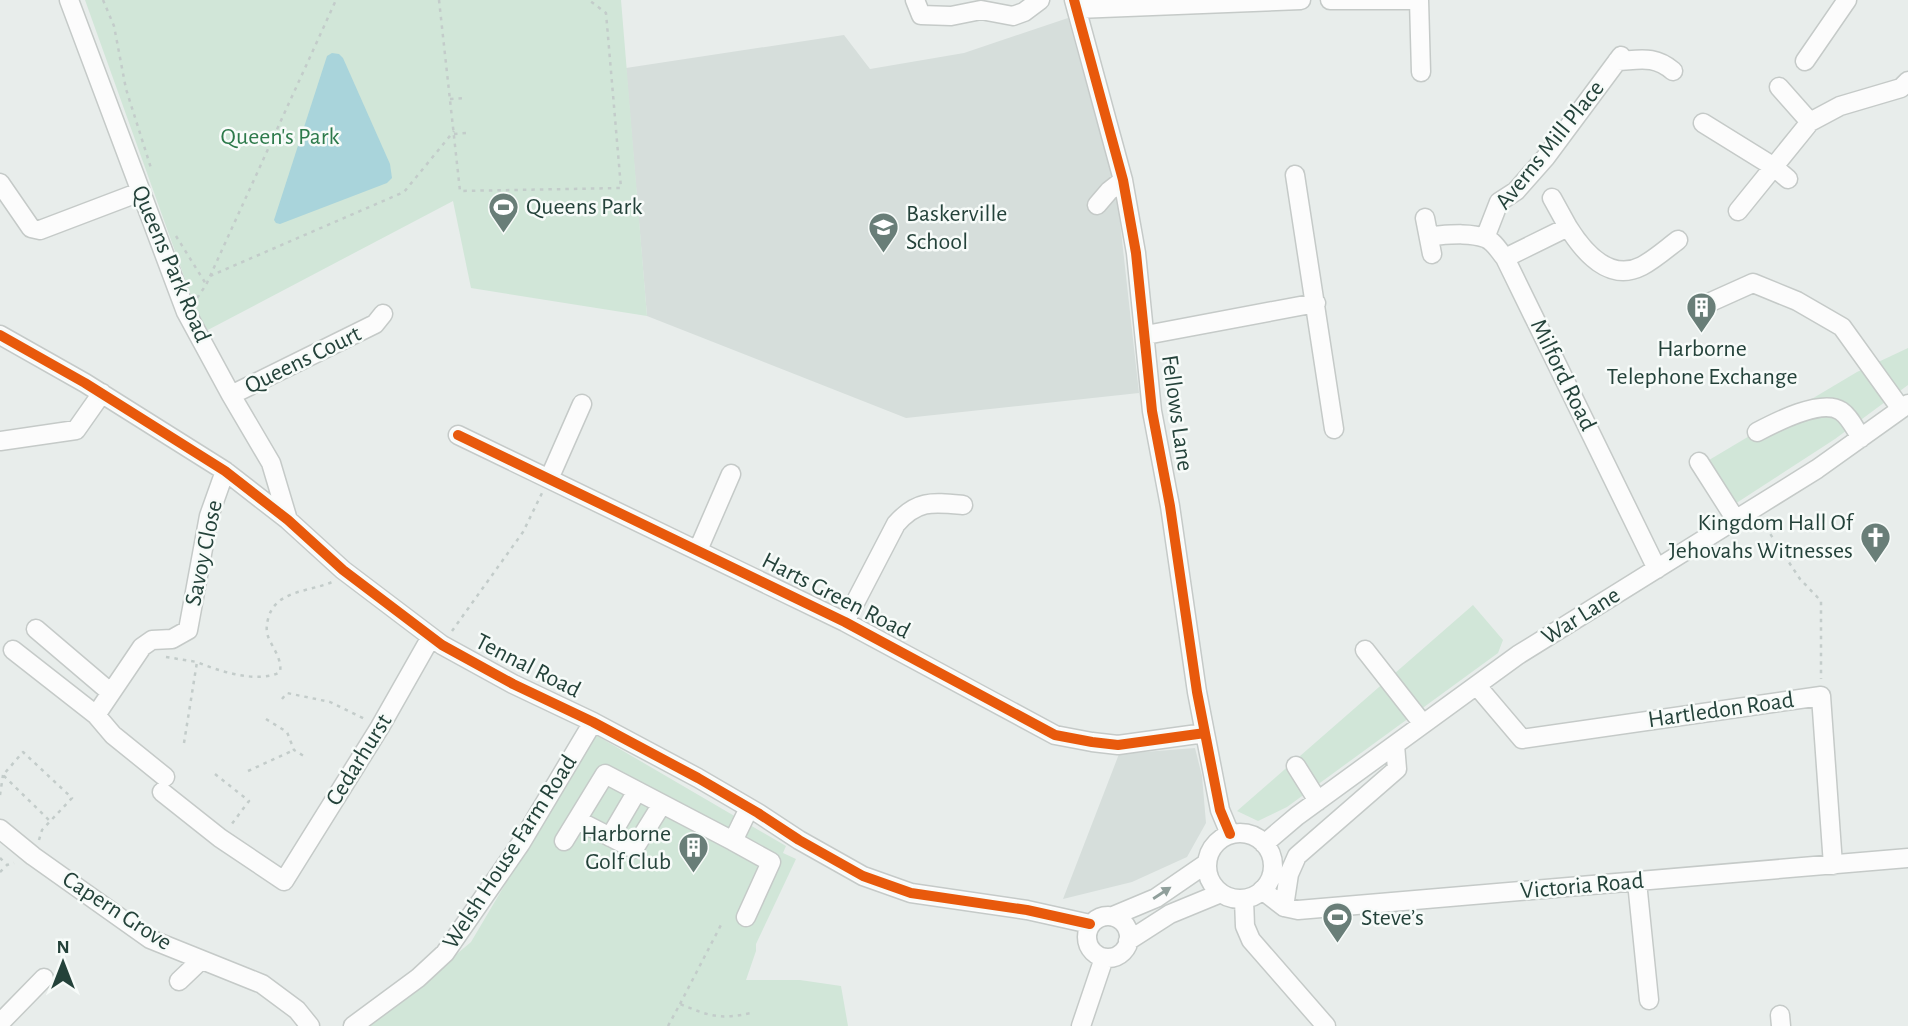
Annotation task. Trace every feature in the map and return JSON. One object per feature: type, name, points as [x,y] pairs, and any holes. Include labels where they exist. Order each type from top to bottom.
[{"type":"street","name":"Queens Park Road","points":[[69,0],[186,312],[230,395],[271,463],[288,520]]},
{"type":"street","points":[[915,0],[921,15],[935,16],[981,10],[1013,16],[1024,12],[1040,0]]},
{"type":"street","points":[[1075,5],[1301,0]]},
{"type":"street","points":[[1330,0],[1419,0],[1421,72]]},
{"type":"street","points":[[1805,61],[1847,0]]},
{"type":"street","name":"Fellows Lane","points":[[1075,5],[1124,180],[1146,335],[1152,411],[1170,506],[1197,692],[1220,810],[1230,834]]},
{"type":"street","name":"Averns Mill Place","points":[[1485,238],[1499,202],[1516,191],[1546,157],[1619,58],[1661,61],[1673,71]]},
{"type":"street","points":[[1738,211],[1781,173],[1810,122],[1840,106],[1901,88],[1908,81]]},
{"type":"street","points":[[1779,87],[1810,122]]},
{"type":"street","points":[[1703,123],[1781,173]]},
{"type":"street","points":[[1296,175],[1334,429]]},
{"type":"street","points":[[1097,205],[1108,191],[1124,180]]},
{"type":"street","points":[[0,183],[31,228],[40,230],[140,192]]},
{"type":"street","points":[[1552,198],[1579,244],[1597,262],[1617,271],[1640,267],[1655,245],[1678,240]]},
{"type":"street","points":[[1425,218],[1432,254]]},
{"type":"street","points":[[1505,258],[1568,227]]},
{"type":"street","points":[[1430,236],[1452,234],[1485,238]]},
{"type":"street","name":"Milford Road","points":[[1485,238],[1494,243],[1505,258],[1657,569]]},
{"type":"street","points":[[1704,305],[1753,283],[1797,301],[1842,327],[1905,407]]},
{"type":"street","points":[[1146,335],[1315,303]]},
{"type":"street","name":"Queens Court","points":[[230,395],[380,325]]},
{"type":"street","name":"Tennal Road","points":[[0,335],[102,393],[225,471],[288,520],[343,570],[437,641],[513,684],[593,722],[749,808],[863,876],[911,893],[1027,910],[1090,924]]},
{"type":"street","points":[[0,441],[76,430],[102,393]]},
{"type":"street","points":[[549,480],[582,404]]},
{"type":"street","name":"War Lane","points":[[1265,844],[1318,801],[1518,655],[1754,509],[1905,407]]},
{"type":"street","points":[[1757,432],[1795,413],[1837,408],[1844,413],[1861,438]]},
{"type":"street","name":"Harts Green Road","points":[[458,435],[845,622],[1055,734],[1118,745],[1205,733]]},
{"type":"street","points":[[1699,462],[1736,520]]},
{"type":"street","name":"Savoy Close","points":[[96,715],[142,647],[152,640],[172,639],[188,630],[209,516],[225,471]]},
{"type":"street","points":[[698,550],[731,474]]},
{"type":"street","points":[[845,622],[896,524],[908,511],[931,502],[963,505]]},
{"type":"street","points":[[36,629],[110,692]]},
{"type":"street","name":"Cedarhurst","points":[[220,838],[284,881],[437,641]]},
{"type":"street","points":[[13,650],[96,715],[220,838]]},
{"type":"street","points":[[1365,650],[1423,724]]},
{"type":"street","name":"Hartledon Road","points":[[1477,686],[1522,739],[1821,696],[1833,865]]},
{"type":"street","name":"Welsh House Farm Road","points":[[353,1026],[418,978],[453,943],[521,843],[593,722]]},
{"type":"street","points":[[1262,890],[1284,907],[1289,874],[1297,856],[1397,769],[1395,745]]},
{"type":"street","points":[[1296,766],[1318,801]]},
{"type":"street","points":[[564,841],[605,774],[771,862],[746,917]]},
{"type":"street","points":[[610,836],[637,791]]},
{"type":"street","points":[[577,820],[634,849],[662,803]]},
{"type":"street","points":[[733,841],[749,808]]},
{"type":"street","name":"Capern Grove","points":[[0,829],[33,856],[150,939],[262,984],[297,1010],[310,1026]]},
{"type":"street","points":[[1230,834],[1249,834],[1265,844],[1270,852],[1272,872],[1262,890],[1244,899],[1221,893],[1210,880],[1207,863],[1214,845],[1230,834]]},
{"type":"street","name":"Victoria Road","points":[[1284,907],[1298,910],[1318,909],[1908,858]]},
{"type":"street","points":[[1113,916],[1126,925],[1128,941],[1126,947],[1116,956],[1104,958],[1090,948],[1086,940],[1090,924],[1100,916],[1113,916],[1156,898],[1207,863]]},
{"type":"street","points":[[1637,882],[1649,1000]]},
{"type":"street","points":[[1128,941],[1170,914],[1221,893]]},
{"type":"street","points":[[1244,899],[1245,926],[1251,940],[1326,1026]]},
{"type":"street","points":[[1082,1026],[1104,958]]},
{"type":"street","points":[[179,981],[201,960]]},
{"type":"street","points":[[0,1023],[44,978]]},
{"type":"path","points":[[103,0],[114,26],[126,89],[154,177]]},
{"type":"path","points":[[186,312],[211,276],[336,0]]},
{"type":"path","points":[[439,0],[460,191],[621,188],[606,13],[589,0]]},
{"type":"path","points":[[450,99],[464,98]]},
{"type":"path","points":[[211,276],[404,192],[454,133],[467,133]]},
{"type":"path","points":[[169,226],[206,285]]},
{"type":"path","points":[[437,641],[523,532],[549,480]]},
{"type":"path","points":[[1754,509],[1800,579],[1821,601],[1821,696]]},
{"type":"path","points":[[184,743],[197,662],[220,671],[266,677],[280,672],[281,666],[266,633],[268,617],[274,604],[281,598],[341,578],[343,570]]},
{"type":"path","points":[[282,699],[287,693],[330,702],[380,727]]},
{"type":"path","points":[[266,719],[287,732],[294,750],[307,758]]},
{"type":"path","points":[[248,771],[294,750]]},
{"type":"path","points":[[0,795],[3,775],[23,752],[72,798],[42,830],[33,856]]},
{"type":"path","points":[[215,774],[249,802],[220,838]]},
{"type":"path","points":[[3,775],[50,821]]},
{"type":"path","points":[[0,858],[7,865]]},
{"type":"path","points":[[668,1026],[723,921]]},
{"type":"path","points":[[680,1004],[711,1016],[727,1018],[751,1013]]},
{"type":"shaded area","name":"Baskerville School","points":[[1068,18],[1117,195],[1139,393],[906,418],[647,316],[626,68],[844,35],[870,69],[964,53]]},
{"type":"shaded area","points":[[1195,748],[1202,776],[1206,823],[1187,857],[1132,882],[1063,899],[1119,754]]},
{"type":"green space","name":"Queen's Park","points":[[85,0],[621,0],[647,316],[471,288],[453,201],[204,332]]},
{"type":"green space","points":[[1908,348],[1908,385],[1835,439],[1721,513],[1694,469],[1857,372]]},
{"type":"green space","points":[[1473,605],[1503,640],[1498,653],[1287,807],[1258,821],[1237,811]]},
{"type":"green space","name":"Harborne Golf Club","points":[[594,734],[786,846],[783,853],[796,859],[756,944],[746,980],[800,980],[841,986],[848,1026],[365,1026],[471,942]]},
{"type":"water","points":[[332,53],[343,58],[390,164],[392,178],[387,183],[280,224],[276,223],[274,220],[327,56]]},
{"type":"cycle path","points":[[1074,0],[1123,180],[1136,253],[1152,411],[1170,506],[1197,692],[1220,810],[1230,834]]},
{"type":"cycle path","points":[[0,335],[85,383],[225,471],[288,520],[343,570],[442,645],[698,778],[863,876],[911,893],[1027,910],[1090,924]]},
{"type":"cycle path","points":[[458,435],[845,622],[1055,735],[1118,745],[1205,733]]},
{"type":"place","name":"Queens Park","points":[[503,234]]},
{"type":"place","name":"Baskerville School","points":[[883,255]]},
{"type":"place","name":"Harborne Telephone Exchange","points":[[1702,334]]},
{"type":"place","name":"Kingdom Hall Of Jehovahs Witnesses","points":[[1876,564]]},
{"type":"place","name":"Harborne Golf Club","points":[[694,875]]},
{"type":"place","name":"Steve’s","points":[[1338,945]]}]
